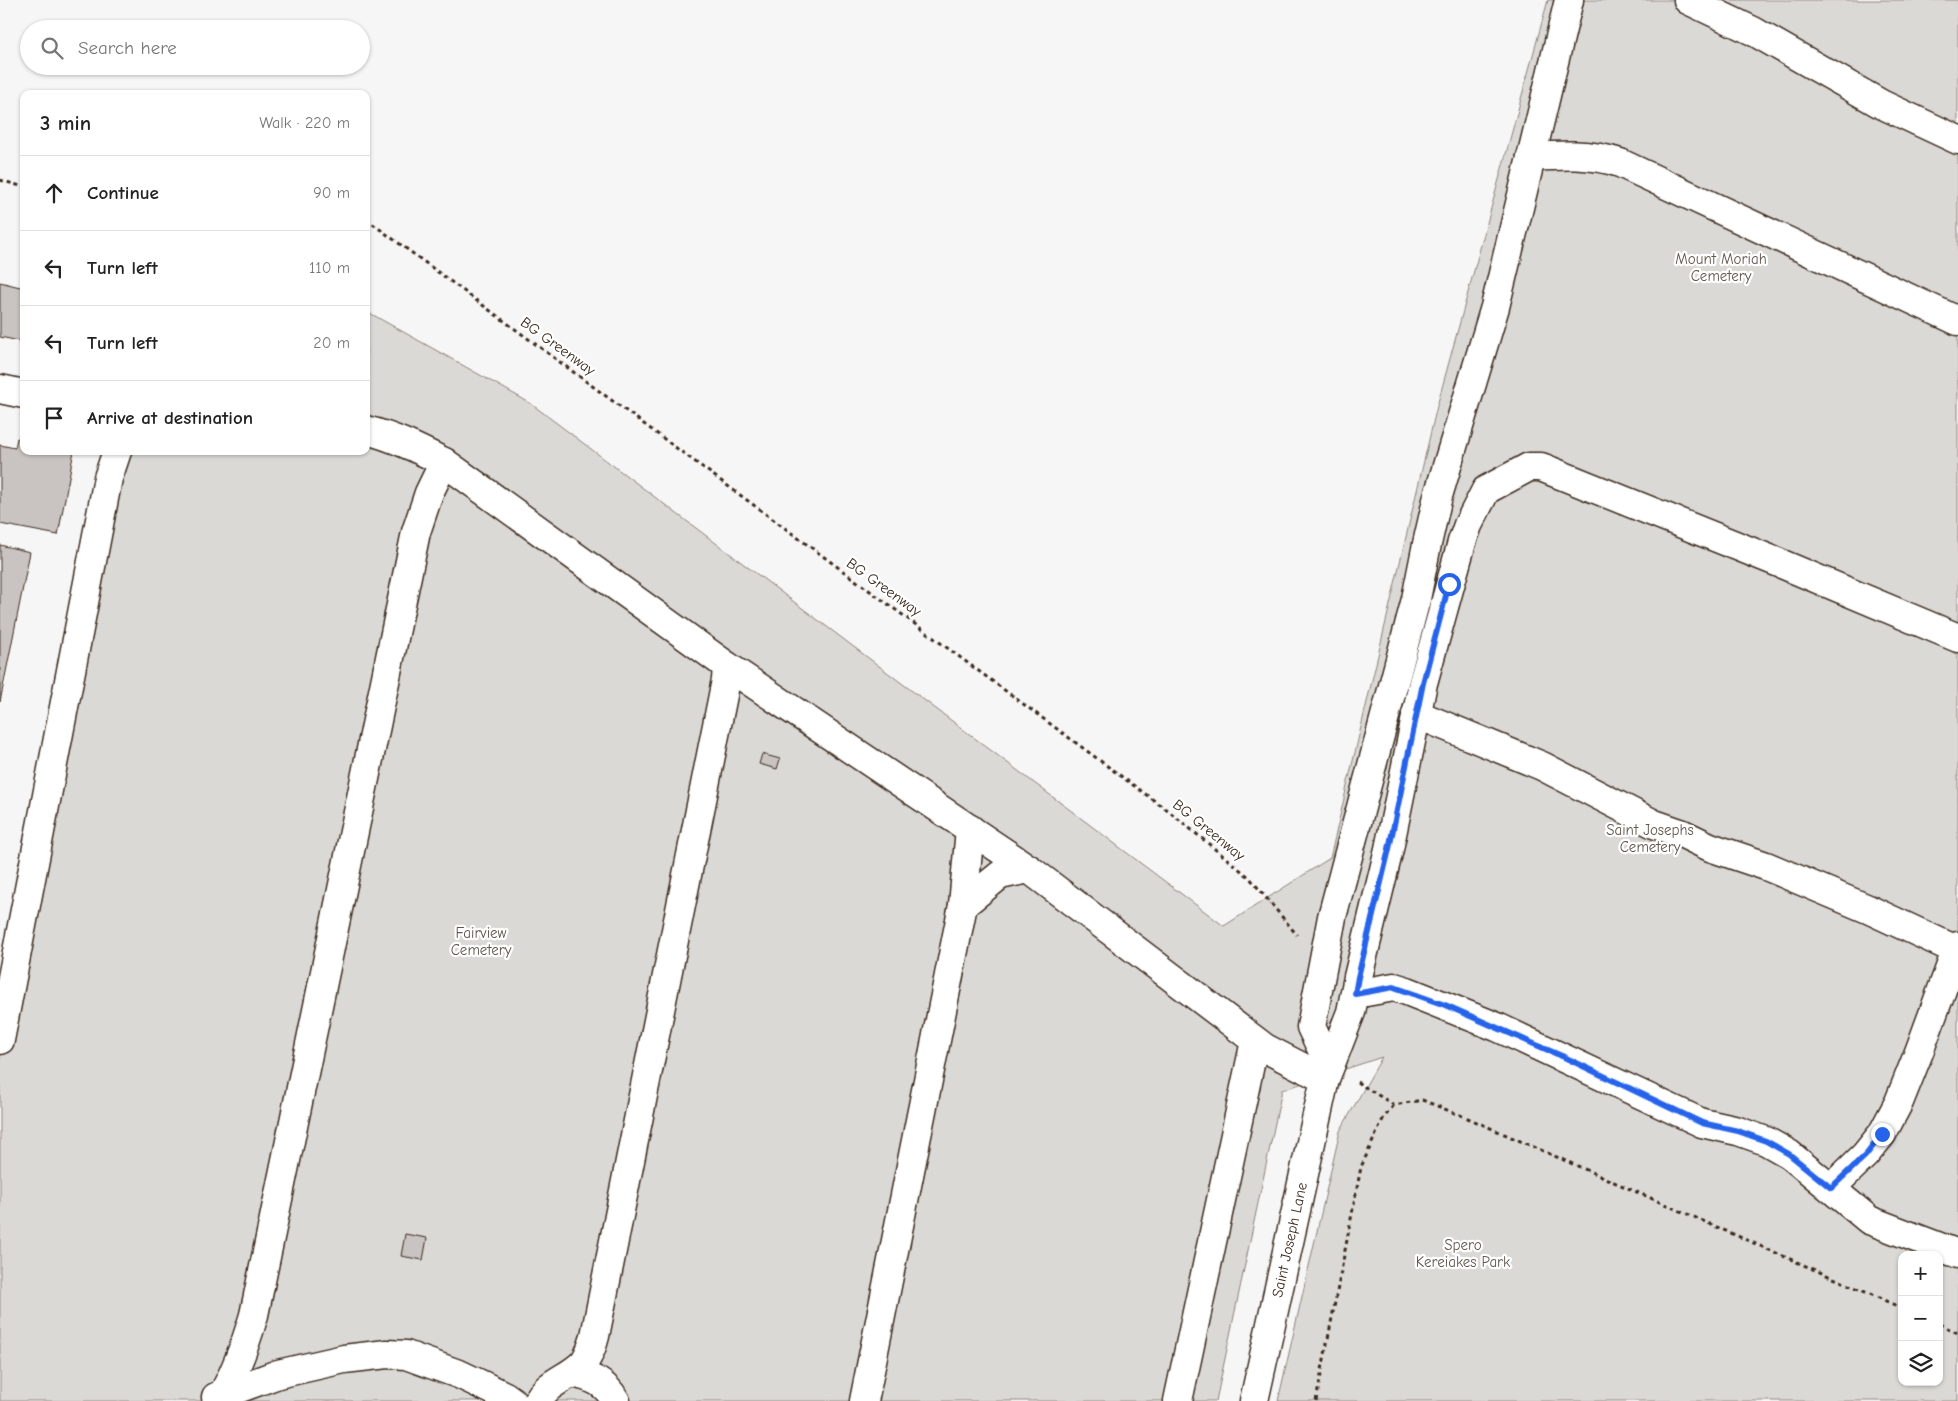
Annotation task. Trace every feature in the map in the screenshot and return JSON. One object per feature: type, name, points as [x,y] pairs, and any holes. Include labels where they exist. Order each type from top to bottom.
[{"type":"street","points":[[1328,1073],[1312,1027],[1332,917],[1416,599],[1438,496],[1494,307],[1569,0]]},
{"type":"street","points":[[1688,0],[1753,31],[1881,104],[1958,140]]},
{"type":"street","points":[[1531,158],[1565,155],[1605,158],[1958,320]]},
{"type":"street","points":[[0,389],[20,393]]},
{"type":"street","points":[[370,431],[413,446],[444,462],[727,666],[1029,869],[1255,1041],[1279,1056],[1328,1073]]},
{"type":"street","points":[[0,1040],[108,478],[116,455]]},
{"type":"street","points":[[216,1399],[229,1385],[241,1358],[254,1315],[416,532],[429,493],[444,462]]},
{"type":"street","name":"Saint Joseph Lane","points":[[1254,1401],[1328,1073],[1351,1012],[1389,849],[1416,714],[1449,584],[1468,525],[1486,490],[1529,467],[1546,469],[1777,562],[1958,638]]},
{"type":"street","points":[[538,1401],[545,1391],[572,1373],[586,1359],[595,1336],[724,690],[727,666]]},
{"type":"street","points":[[1416,714],[1542,766],[1654,824],[1766,866],[1957,948],[1899,1102],[1882,1134],[1866,1155],[1831,1188]]},
{"type":"street","points":[[864,1401],[963,905],[970,829]]},
{"type":"street","points":[[963,905],[1000,875],[1029,869]]},
{"type":"street","points":[[1355,994],[1394,987],[1445,1005],[1564,1057],[1702,1123],[1738,1131],[1766,1141],[1789,1154],[1876,1224],[1898,1230],[1958,1254]]},
{"type":"street","points":[[1178,1401],[1255,1041]]},
{"type":"street","points":[[216,1399],[278,1374],[344,1359],[387,1354],[406,1355],[437,1366],[512,1401]]},
{"type":"street","points":[[572,1373],[587,1376],[601,1382],[616,1401]]},
{"type":"path","points":[[0,180],[20,186]]},
{"type":"path","name":"BG Greenway","points":[[370,222],[1171,813],[1249,877],[1298,936]]},
{"type":"path","points":[[1328,1073],[1394,1105],[1422,1100],[1470,1119],[1898,1306]]},
{"type":"path","points":[[1316,1401],[1362,1167],[1384,1119],[1394,1105]]},
{"type":"path","points":[[1943,1326],[1958,1333]]},
{"type":"green space","points":[[1548,0],[1958,0],[1958,1401],[1278,1401],[1340,1131],[1382,1057],[1282,1090],[1216,1401],[0,1401],[0,1001],[109,455],[370,455],[370,313],[530,403],[1224,926],[1330,858],[1437,406]]},
{"type":"building","points":[[0,282],[20,287],[20,341],[0,337]]},
{"type":"building","points":[[17,438],[20,439],[20,455],[73,455],[58,535],[0,524],[0,445],[15,448]]},
{"type":"building","points":[[0,545],[30,552],[0,702]]},
{"type":"building","points":[[762,754],[780,759],[777,769],[759,764]]},
{"type":"building","points":[[405,1234],[427,1238],[423,1260],[401,1256]]},
{"type":"route","points":[[1449,584],[1423,683],[1389,849],[1355,994],[1394,987],[1445,1005],[1564,1057],[1667,1108],[1702,1123],[1738,1131],[1766,1141],[1789,1154],[1831,1188],[1873,1148],[1882,1134]]},
{"type":"park label","name":"Mount Moriah Cemetery","points":[[1721,268]]},
{"type":"park label","name":"Saint Josephs Cemetery","points":[[1650,838]]},
{"type":"park label","name":"Fairview Cemetery","points":[[481,942]]},
{"type":"park label","name":"Spero Kereiakes Park","points":[[1463,1254]]}]
